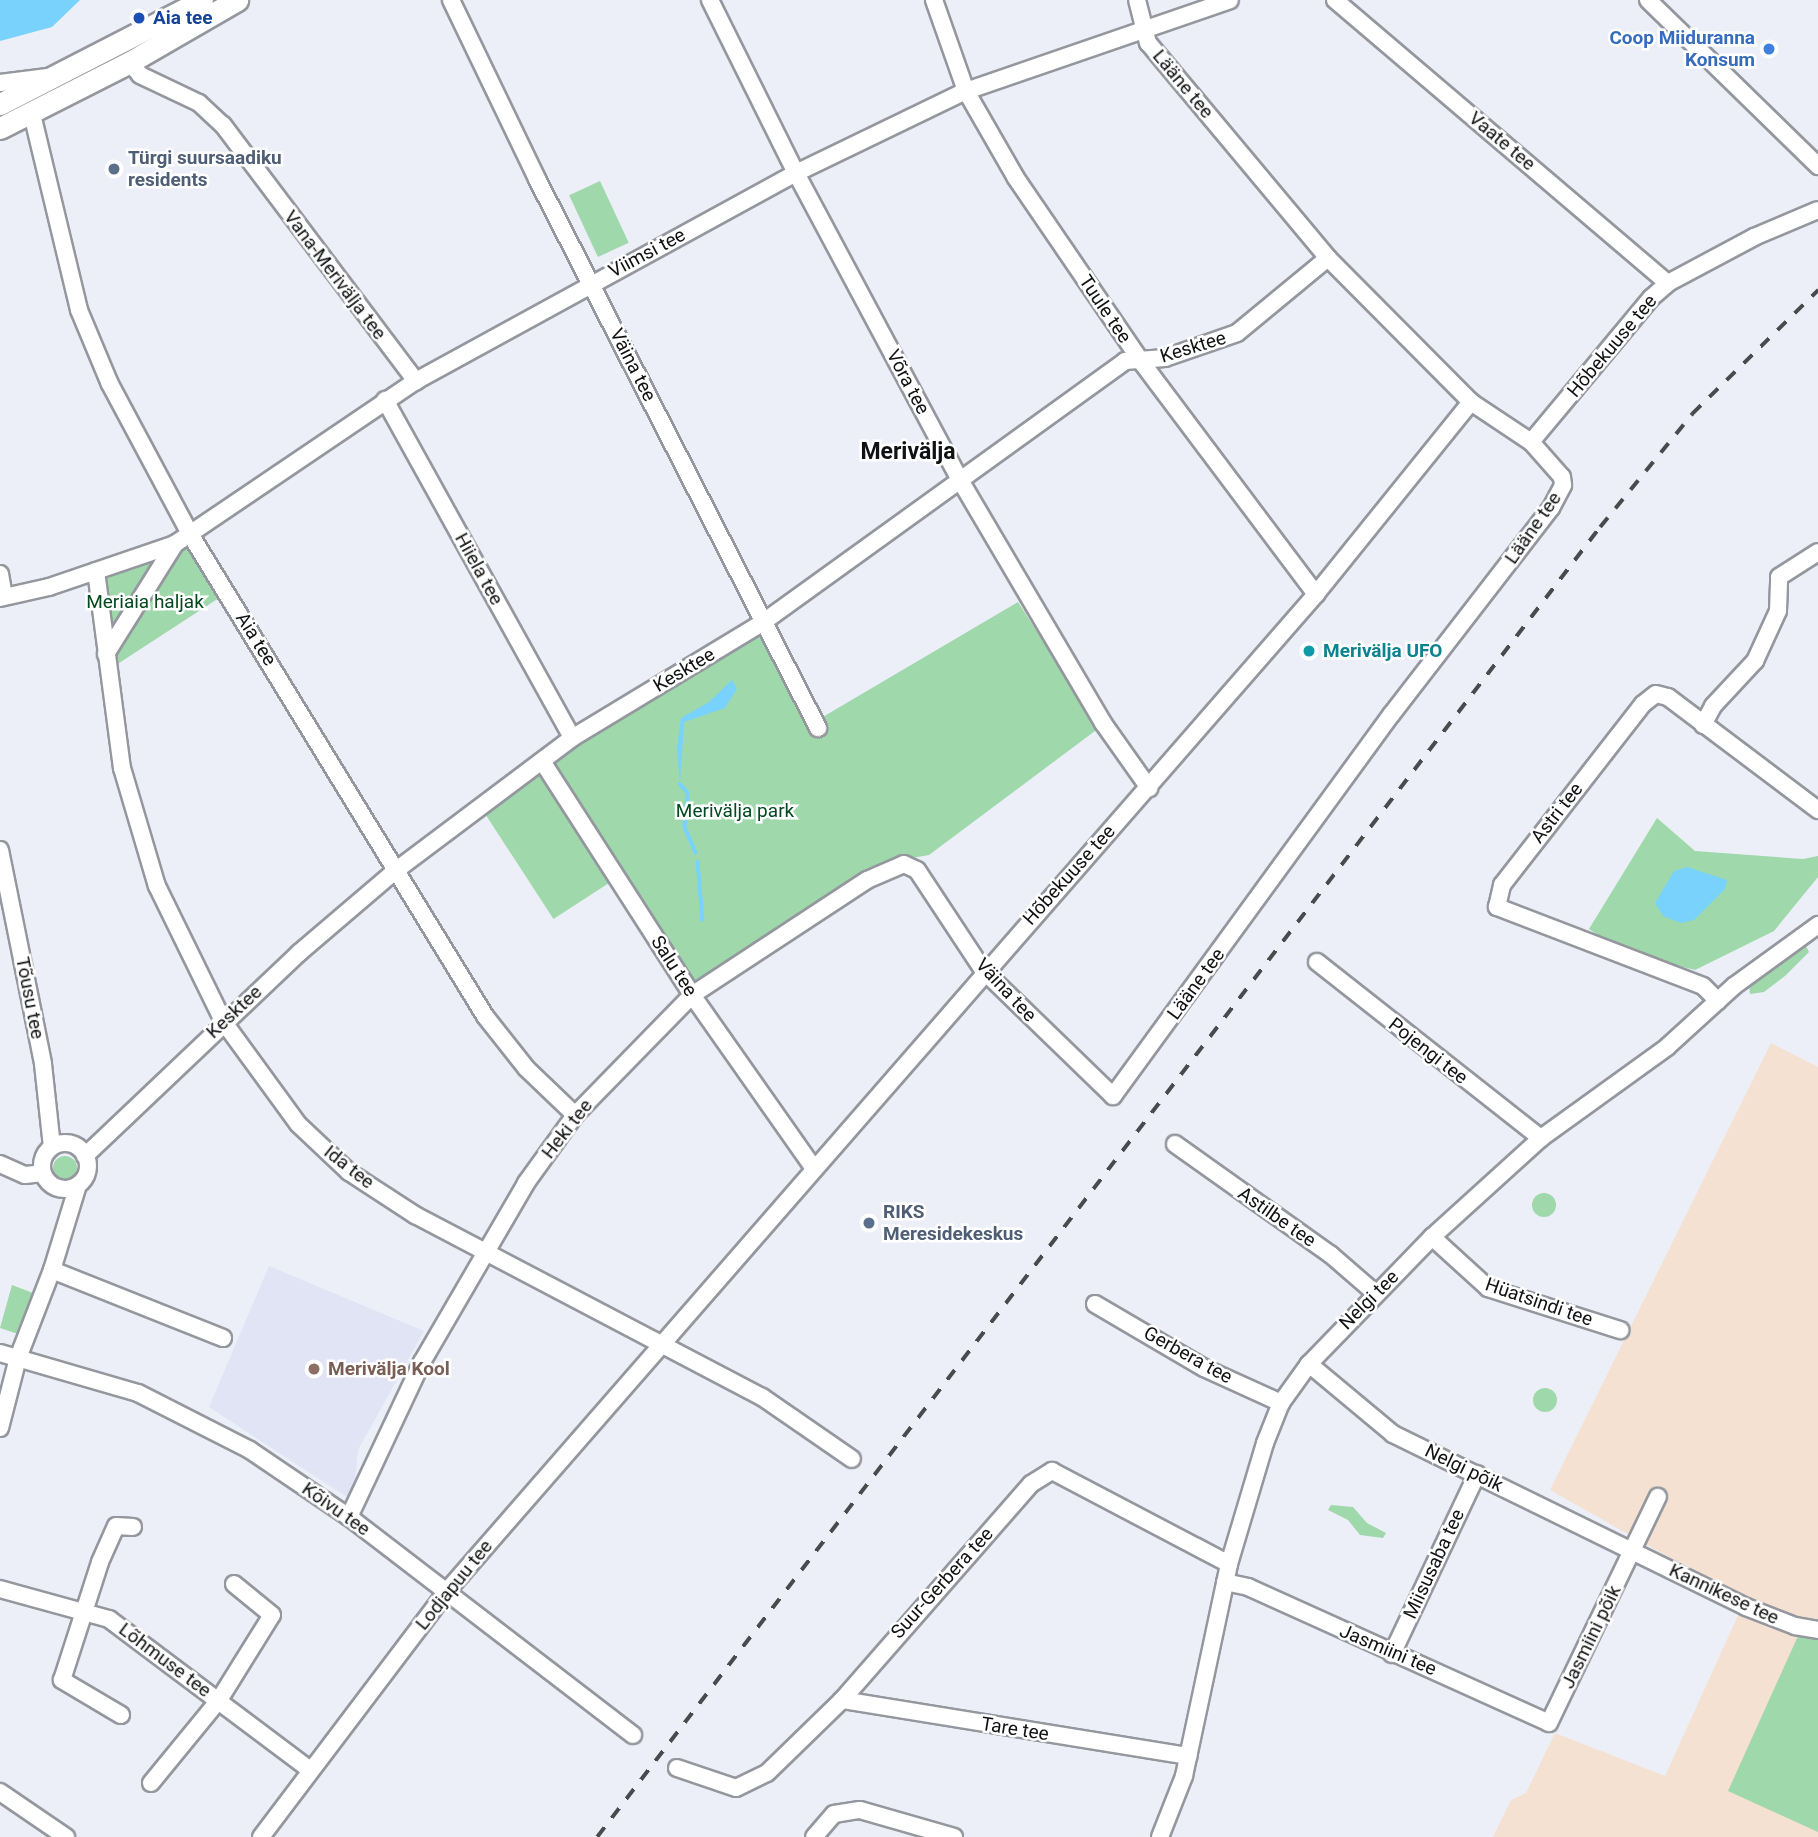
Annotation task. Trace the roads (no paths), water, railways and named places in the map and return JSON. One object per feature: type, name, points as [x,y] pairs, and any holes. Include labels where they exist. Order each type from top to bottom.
[{"type":"main road","points":[[0,128],[32,114],[202,0]]},
{"type":"main road","points":[[0,103],[62,74],[125,54],[237,0]]},
{"type":"street","name":"Väina tee","points":[[451,0],[762,623],[818,728]]},
{"type":"street","name":"Võra tee","points":[[710,0],[796,173],[960,480],[1103,723],[1149,788]]},
{"type":"street","name":"Tuule tee","points":[[934,0],[966,92],[1016,178],[1140,360],[1316,594]]},
{"type":"street","name":"Lääne tee","points":[[1113,1096],[1391,715],[1551,508],[1563,485],[1562,477],[1531,442],[1471,402],[1328,258],[1148,43],[1137,0]]},
{"type":"street","name":"Viimsi tee","points":[[2,598],[96,571],[175,544],[416,381],[796,173],[966,92],[1230,0]]},
{"type":"street","name":"Vaate tee","points":[[1335,0],[1668,283]]},
{"type":"street","points":[[1648,0],[1818,166]]},
{"type":"street","name":"Vana-Merivälja tee","points":[[125,54],[140,75],[199,103],[223,125],[416,381]]},
{"type":"street","points":[[0,83],[62,74]]},
{"type":"street","name":"Aia tee","points":[[32,114],[79,310],[110,384],[190,534],[485,1016],[526,1068],[575,1115]]},
{"type":"street","name":"Hõbekuuse tee","points":[[1531,442],[1651,298],[1668,283],[1754,236],[1818,209]]},
{"type":"street","name":"Kesktee","points":[[85,1156],[223,1021],[395,871],[572,738],[762,623],[1125,361],[1165,358],[1237,334],[1328,258]]},
{"type":"street","name":"Hiiela tee","points":[[385,400],[572,738]]},
{"type":"street","name":"Hõbekuuse tee","points":[[660,1342],[673,1333],[983,970],[1149,788],[1316,594],[1471,402]]},
{"type":"street","points":[[106,654],[175,544]]},
{"type":"street","points":[[1703,725],[1713,706],[1755,661],[1778,611],[1779,577],[1818,552]]},
{"type":"street","name":"Ida tee","points":[[96,571],[122,768],[137,829],[157,886],[223,1021],[298,1124],[349,1172],[415,1215],[762,1397],[852,1459]]},
{"type":"street","points":[[0,574],[2,598]]},
{"type":"street","name":"Astri tee","points":[[1718,1001],[1703,986],[1497,907],[1502,885],[1643,704],[1656,694],[1668,697],[1818,810]]},
{"type":"street","name":"Salu tee","points":[[542,761],[692,995],[813,1167]]},
{"type":"street","name":"Tõusu tee","points":[[0,850],[43,1064],[52,1147]]},
{"type":"street","name":"Heki tee","points":[[349,1517],[390,1426],[484,1250],[575,1115],[692,995],[884,870],[904,864],[917,870]]},
{"type":"street","name":"Väina tee","points":[[917,870],[983,970],[1113,1096]]},
{"type":"street","name":"Nelgi tee","points":[[1160,1837],[1189,1756],[1229,1564],[1281,1403],[1309,1364],[1432,1237],[1541,1138],[1667,1047],[1718,1001],[1818,925]]},
{"type":"street","name":"Pojengi tee","points":[[1317,962],[1541,1138]]},
{"type":"street","name":"Astilbe tee","points":[[1175,1144],[1330,1254],[1376,1293]]},
{"type":"street","points":[[0,1427],[18,1358],[52,1270],[78,1185],[87,1174],[85,1156],[73,1145],[52,1147],[43,1159],[43,1173],[58,1188],[78,1185]]},
{"type":"street","points":[[0,1164],[25,1175],[43,1173]]},
{"type":"street","name":"Hüatsindi tee","points":[[1432,1237],[1488,1288],[1620,1330]]},
{"type":"street","points":[[52,1270],[223,1338]]},
{"type":"street","name":"Gerbera tee","points":[[1095,1304],[1204,1368],[1281,1403]]},
{"type":"street","name":"Lodjapuu tee","points":[[261,1837],[447,1591],[660,1342]]},
{"type":"street","name":"Kõivu tee","points":[[0,1353],[138,1393],[250,1450],[349,1517],[633,1735]]},
{"type":"street","name":"Nelgi põik","points":[[1309,1364],[1393,1434],[1633,1550]]},
{"type":"street","name":"Suur-Gerbera tee","points":[[677,1768],[736,1788],[767,1773],[842,1700],[1031,1484],[1052,1472],[1229,1564]]},
{"type":"street","name":"Miisusaba tee","points":[[1391,1654],[1477,1474]]},
{"type":"street","name":"Jasmiini põik","points":[[1549,1723],[1658,1497]]},
{"type":"street","points":[[121,1715],[62,1680],[116,1526],[133,1527]]},
{"type":"street","name":"Kannikese tee","points":[[1633,1550],[1746,1606],[1795,1626],[1818,1630]]},
{"type":"street","name":"Jasmiini tee","points":[[1226,1582],[1248,1587],[1391,1654],[1549,1723]]},
{"type":"street","points":[[151,1783],[219,1700],[272,1615],[233,1584]]},
{"type":"street","name":"Lõhmuse tee","points":[[0,1589],[85,1611],[130,1632],[310,1770]]},
{"type":"street","name":"Tare tee","points":[[842,1700],[1189,1756]]},
{"type":"street","points":[[0,1792],[66,1837]]},
{"type":"street","points":[[814,1837],[834,1814],[860,1810],[954,1837]]},
{"type":"water","points":[[0,0],[80,0],[52,27],[0,41]]},
{"type":"water","points":[[732,680],[737,689],[725,708],[684,722],[680,784],[677,748],[681,718],[709,702]]},
{"type":"water","points":[[1687,867],[1727,880],[1725,889],[1694,920],[1681,923],[1663,916],[1655,903],[1674,871]]},
{"type":"waterway","points":[[680,784],[688,793]]},
{"type":"waterway","points":[[688,797],[685,827],[696,853]]},
{"type":"waterway","points":[[698,862],[703,920]]},
{"type":"railway","points":[[597,1837],[1600,527],[1692,414],[1818,290]]},
{"type":"place","name":"Aia tee","points":[[139,18]]},
{"type":"place","name":"Coop Miiduranna Konsum","points":[[1769,49]]},
{"type":"place","name":"Türgi suursaadiku residents","points":[[114,169]]},
{"type":"place","name":"Merivälja UFO","points":[[1309,651]]},
{"type":"place","name":"RIKS Meresidekeskus","points":[[869,1223]]},
{"type":"place","name":"Merivälja Kool","points":[[314,1369]]},
{"type":"district","name":"Merivälja","points":[[908,452]]},
{"type":"park label","name":"Meriaia haljak","points":[[145,602]]},
{"type":"park label","name":"Merivälja park","points":[[735,811]]}]
